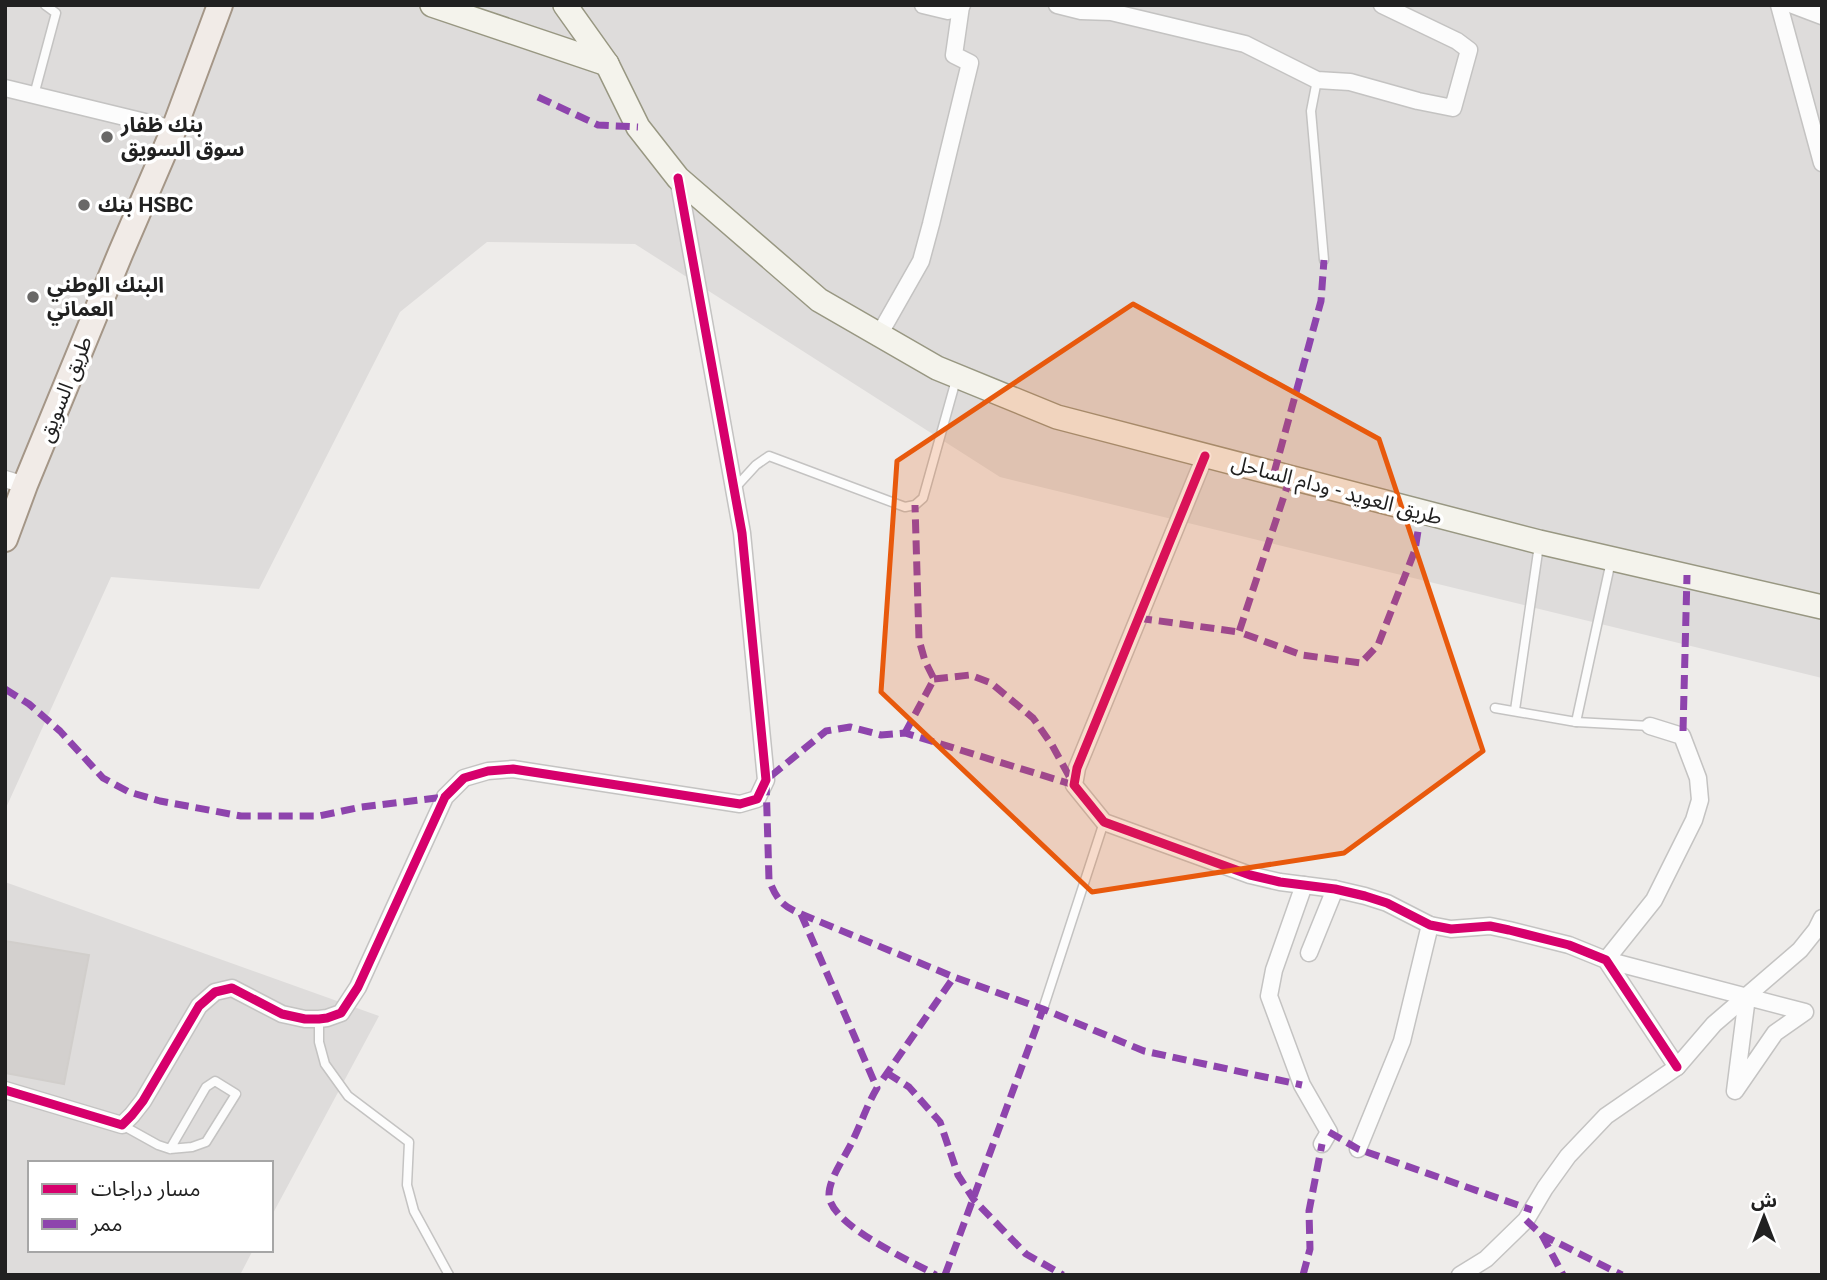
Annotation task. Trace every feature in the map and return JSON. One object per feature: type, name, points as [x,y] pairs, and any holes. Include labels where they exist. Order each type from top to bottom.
[{"type":"main road","name":"طريق السويق","points":[[10,511],[174,129],[220,5]]},
{"type":"main road","points":[[432,5],[607,64]]},
{"type":"main road","name":"طريق العويد - ودام الساحل","points":[[565,5],[607,64],[638,127],[678,178],[819,300],[937,368],[1057,417],[1539,542],[1822,607]]},
{"type":"street","points":[[879,335],[920,261],[970,62],[954,55],[962,6],[948,11],[923,5]]},
{"type":"street","points":[[1057,5],[1081,11],[1111,12],[1245,44],[1317,80],[1350,82],[1453,108],[1469,50],[1457,41],[1382,5]]},
{"type":"street","points":[[1779,5],[1822,163]]},
{"type":"street","points":[[1793,5],[1822,16]]},
{"type":"street","points":[[5,88],[174,129]]},
{"type":"street","points":[[5,1090],[122,1125],[143,1101],[199,1006],[215,992],[232,988],[282,1013],[305,1019],[327,1018],[341,1013],[358,987],[445,797],[464,778],[488,771],[513,769],[740,804],[757,799],[766,780],[742,533],[678,178]]},
{"type":"street","points":[[1205,456],[1077,768],[1074,785],[1104,822],[1251,875],[1365,896],[1387,903],[1430,925],[1451,929],[1490,926],[1509,930],[1569,945],[1606,960],[1805,1012],[1775,1033],[1735,1091],[1747,997]]},
{"type":"street","points":[[1606,960],[1654,900],[1694,820],[1700,800],[1698,778],[1682,736],[1650,726]]},
{"type":"street","points":[[1304,885],[1274,970],[1269,996],[1302,1085],[1329,1132],[1322,1144]]},
{"type":"street","points":[[1308,953],[1335,889]]},
{"type":"street","points":[[1460,1275],[1486,1259],[1526,1220],[1567,1156],[1606,1116],[1676,1068],[1714,1024],[1800,950],[1822,918]]},
{"type":"street","points":[[1358,1149],[1402,1041],[1430,925]]},
{"type":"street","points":[[1606,960],[1676,1068]]},
{"type":"lane","points":[[34,95],[56,13],[45,5]]},
{"type":"lane","points":[[1317,80],[1311,111],[1324,260]]},
{"type":"lane","points":[[734,489],[769,456],[905,507],[915,505],[923,498],[957,377]]},
{"type":"lane","points":[[1515,710],[1539,542]]},
{"type":"lane","points":[[1576,722],[1611,558]]},
{"type":"lane","points":[[1495,708],[1576,722],[1650,726]]},
{"type":"lane","points":[[1043,1009],[1104,822]]},
{"type":"lane","points":[[318,1019],[318,1042],[325,1064],[348,1096],[410,1142],[407,1185],[414,1211],[449,1275]]},
{"type":"lane","points":[[122,1125],[170,1149],[192,1147],[206,1142],[236,1094],[215,1081],[206,1087],[170,1149]]},
{"type":"highlighted area","points":[[1133,304],[1379,439],[1483,751],[1344,853],[1092,892],[881,692],[897,461]]},
{"type":"shaded area","points":[[5,5],[1822,5],[1822,678],[1000,477],[635,244],[487,242],[400,312],[259,589],[111,577],[5,810]]},
{"type":"shaded area","points":[[5,882],[379,1016],[273,1213],[273,1161],[28,1161],[28,1252],[252,1252],[240,1275],[5,1275]]},
{"type":"building","points":[[5,941],[89,955],[64,1084],[5,1073]]},
{"type":"marked path","points":[[538,97],[598,125],[638,127]]},
{"type":"marked path","points":[[1274,473],[1321,301],[1324,260]]},
{"type":"marked path","points":[[1290,478],[1239,632],[1302,655],[1361,663],[1378,645],[1415,550],[1421,512]]},
{"type":"marked path","points":[[905,733],[934,679],[919,640],[915,505]]},
{"type":"marked path","points":[[1683,731],[1687,575]]},
{"type":"marked path","points":[[1138,618],[1239,632]]},
{"type":"marked path","points":[[934,679],[970,675],[991,683],[1033,718],[1052,745],[1074,785]]},
{"type":"marked path","points":[[5,689],[29,704],[60,731],[103,778],[129,792],[160,801],[241,816],[319,816],[361,807],[445,797]]},
{"type":"marked path","points":[[1074,785],[905,733],[881,735],[850,727],[826,731],[766,780],[769,880],[781,902],[794,911],[1144,1051],[1302,1085]]},
{"type":"marked path","points":[[801,914],[877,1088],[834,1176],[829,1190],[833,1207],[843,1219],[874,1242],[936,1275]]},
{"type":"marked path","points":[[883,1079],[954,977]]},
{"type":"marked path","points":[[945,1275],[1043,1009]]},
{"type":"marked path","points":[[887,1073],[909,1087],[940,1122],[958,1175],[974,1200],[1026,1254],[1063,1275]]},
{"type":"marked path","points":[[1329,1132],[1358,1149],[1532,1210]]},
{"type":"marked path","points":[[1303,1275],[1310,1249],[1309,1211],[1322,1144]]},
{"type":"marked path","points":[[1526,1220],[1542,1235],[1622,1275]]},
{"type":"marked path","points":[[1542,1235],[1563,1275]]},
{"type":"cycle path","points":[[5,1090],[122,1125],[143,1101],[199,1006],[215,992],[232,988],[282,1014],[305,1019],[327,1018],[341,1013],[358,987],[445,797],[464,778],[488,771],[513,769],[740,804],[757,799],[766,780],[742,533],[678,178]]},
{"type":"cycle path","points":[[1205,456],[1077,768],[1074,785],[1104,822],[1250,875],[1365,896],[1387,903],[1430,925],[1451,929],[1490,926],[1569,945],[1606,960],[1677,1067]]},
{"type":"place","name":"بنك ظفار سوق السويق","points":[[107,137]]},
{"type":"place","name":"بنك HSBC","points":[[84,205]]},
{"type":"place","name":"البنك الوطني العماني","points":[[33,297]]}]
